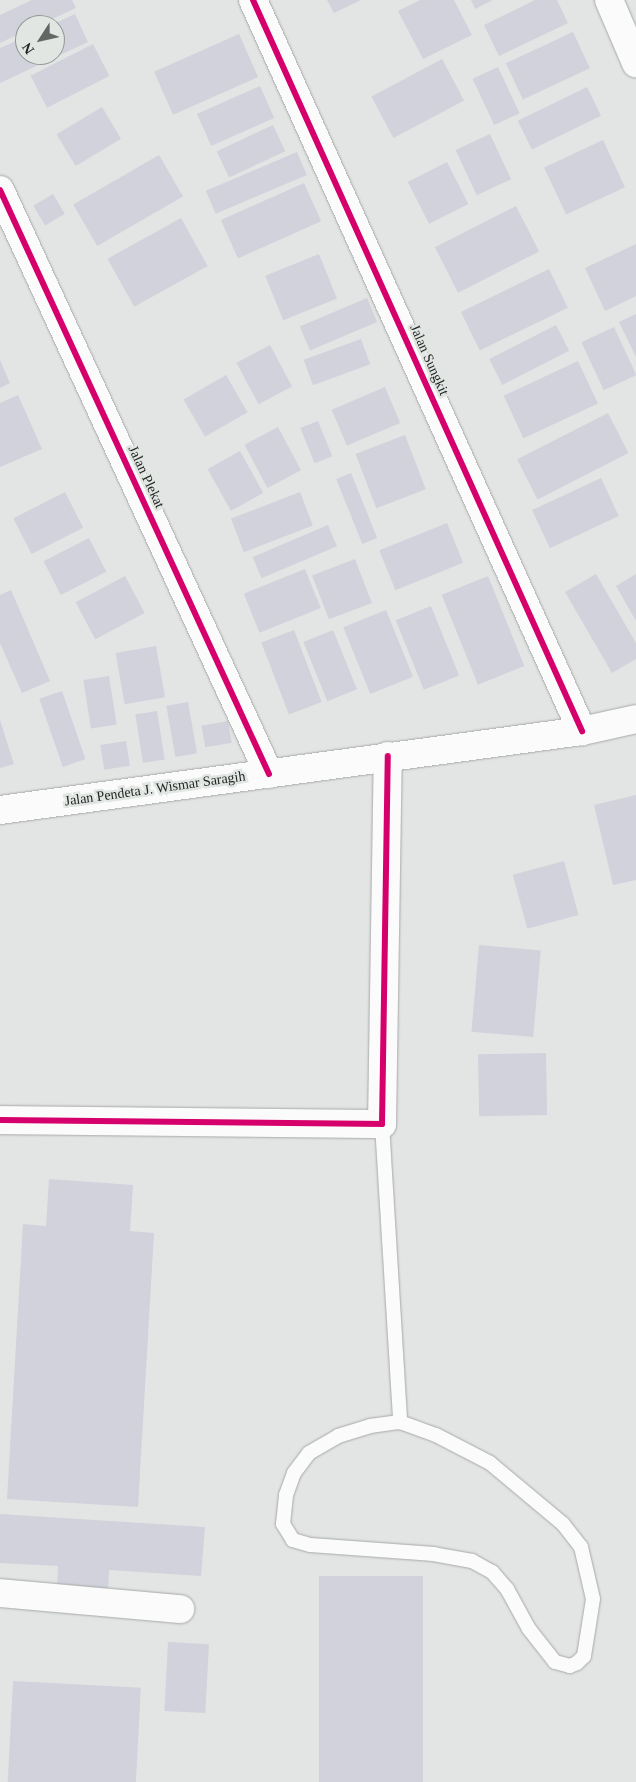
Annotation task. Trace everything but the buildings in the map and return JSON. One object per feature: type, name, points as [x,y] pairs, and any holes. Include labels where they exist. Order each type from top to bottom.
[{"type":"street","name":"Jalan Sungkit","points":[[253,0],[582,731]]},
{"type":"street","points":[[609,0],[636,63]]},
{"type":"street","name":"Jalan Plekat","points":[[0,190],[269,774]]},
{"type":"street","name":"Jalan Pendeta J. Wismar Saragih","points":[[0,810],[582,731],[636,719]]},
{"type":"street","points":[[0,1120],[382,1124],[388,756]]},
{"type":"street","points":[[0,1593],[180,1609]]},
{"type":"lane","points":[[382,1124],[400,1422]]},
{"type":"lane","points":[[400,1422],[436,1434],[490,1463],[562,1524],[581,1548],[593,1599],[584,1656],[577,1662],[570,1666],[555,1662],[529,1629],[507,1589],[492,1572],[472,1561],[434,1554],[310,1545],[293,1540],[283,1524],[286,1496],[294,1473],[309,1453],[338,1436],[370,1426],[400,1422]]},
{"type":"cycle path","points":[[253,0],[582,731]]},
{"type":"cycle path","points":[[0,190],[269,774]]},
{"type":"cycle path","points":[[0,1120],[382,1124],[388,756]]}]
